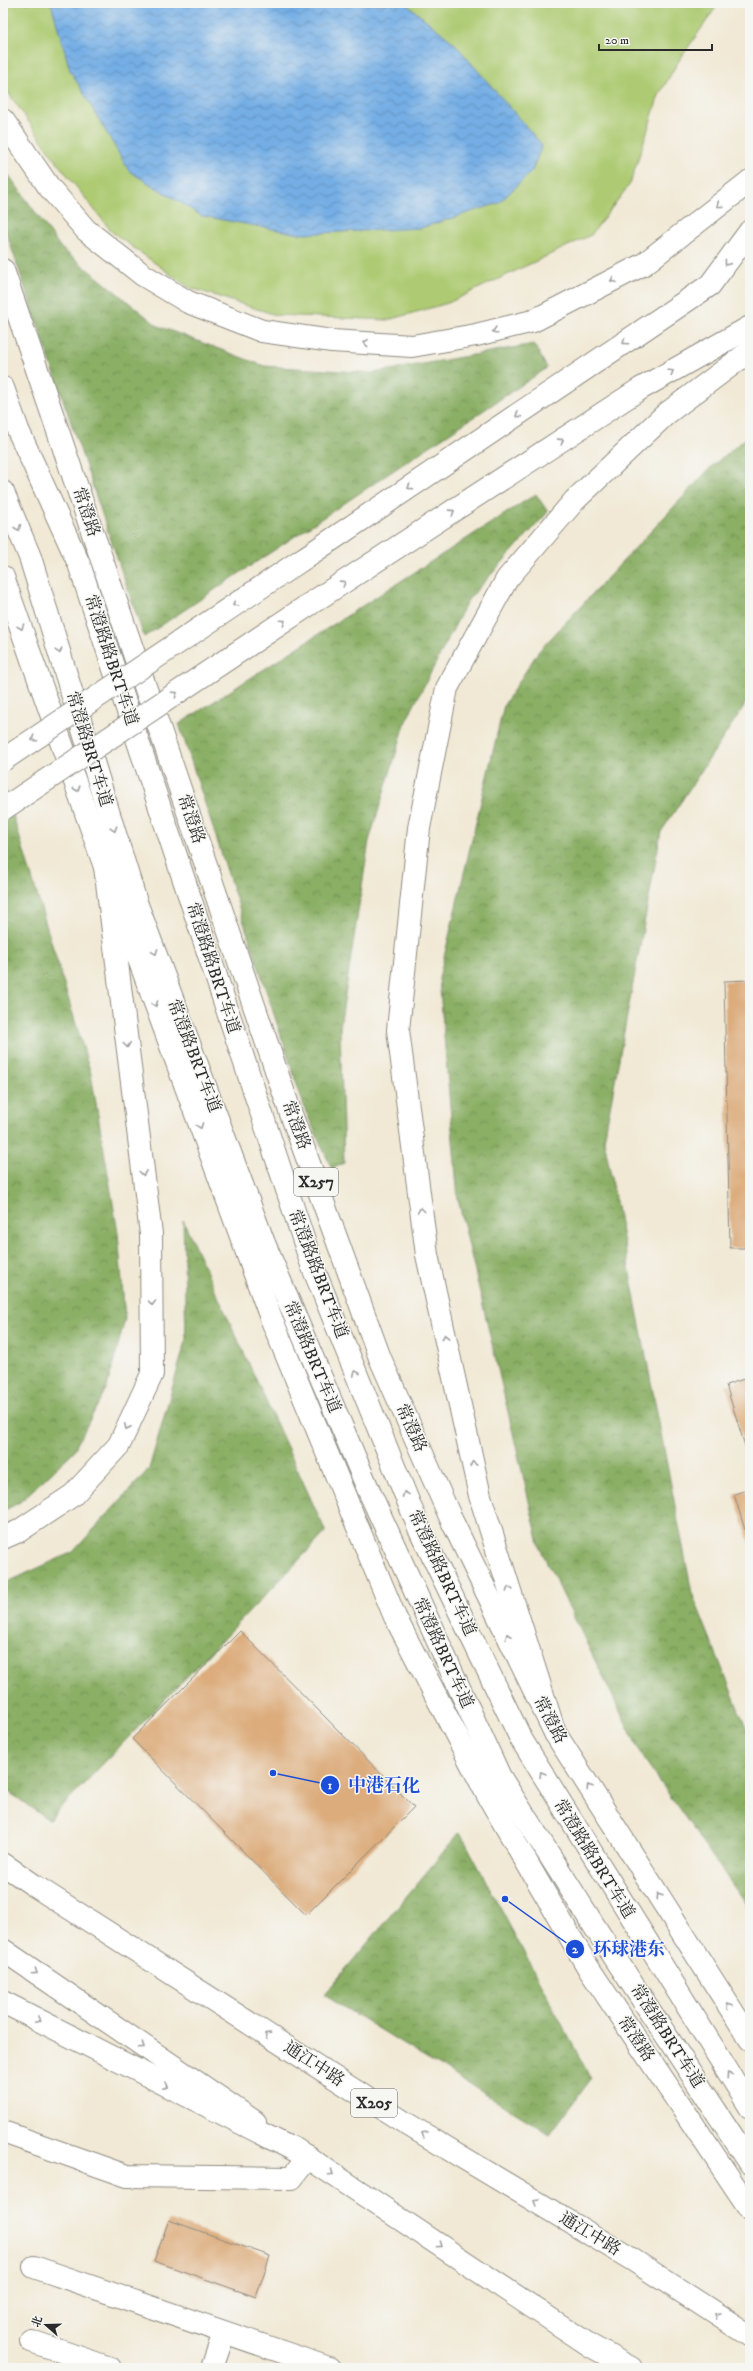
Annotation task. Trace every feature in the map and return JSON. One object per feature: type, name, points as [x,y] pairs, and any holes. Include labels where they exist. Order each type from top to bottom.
[{"type":"main road","points":[[3,120],[49,187],[86,230],[143,275],[188,302],[262,331],[332,341],[412,346],[476,335],[533,321],[644,264],[750,181]]},
{"type":"main road","points":[[3,760],[710,285],[750,231]]},
{"type":"main road","name":"常澄路","points":[[3,270],[289,1106],[380,1358],[452,1521],[555,1733],[750,2039]]},
{"type":"main road","points":[[3,809],[310,604],[640,389],[750,327]]},
{"type":"main road","points":[[555,1733],[480,1496],[427,1255],[398,1030],[419,828],[447,688],[507,579],[575,500],[666,414],[750,351]]},
{"type":"main road","name":"常澄路路BRT车道","points":[[3,388],[18,430],[79,564],[312,1265],[419,1528],[521,1739],[712,2049],[750,2107]]},
{"type":"main road","name":"常澄路BRT车道","points":[[3,492],[30,557],[139,909],[264,1243],[369,1491],[500,1777],[598,1932],[750,2163]]},
{"type":"main road","name":"常澄路","points":[[3,577],[105,867],[271,1318],[395,1617],[488,1796],[589,1969],[750,2209]]},
{"type":"main road","points":[[3,1538],[19,1530],[73,1495],[119,1445],[152,1374],[151,1234],[105,867]]},
{"type":"main road","name":"通江中路","points":[[3,1864],[407,2124],[633,2260],[750,2336]]},
{"type":"main road","points":[[3,1950],[308,2157],[591,2346],[631,2368]]},
{"type":"main road","points":[[3,2002],[308,2157]]},
{"type":"main road","points":[[3,2132],[127,2176],[292,2178],[308,2157]]},
{"type":"main road","points":[[34,2267],[329,2368]]},
{"type":"main road","points":[[212,2368],[224,2333]]},
{"type":"main road","points":[[31,2341],[110,2368]]},
{"type":"green space","points":[[3,3],[719,3],[678,62],[659,95],[630,184],[591,235],[448,303],[388,320],[276,315],[188,287],[112,232],[56,161],[3,85]]},
{"type":"green space","points":[[3,167],[61,248],[158,326],[264,366],[373,373],[534,344],[547,368],[144,637],[3,223]]},
{"type":"green space","points":[[750,435],[750,697],[661,832],[604,1140],[692,1593],[750,1738],[750,1910],[642,1756],[540,1548],[458,1199],[439,978],[504,705],[538,652],[713,465]]},
{"type":"green space","points":[[536,494],[548,512],[468,600],[406,721],[369,841],[340,1027],[344,1163],[332,1169],[306,1112],[179,724]]},
{"type":"green space","points":[[3,782],[91,1074],[118,1233],[125,1319],[107,1387],[73,1452],[20,1502],[3,1511]]},
{"type":"green space","points":[[183,1220],[326,1532],[49,1820],[3,1788],[3,1584],[73,1552],[149,1469],[186,1340]]},
{"type":"green space","points":[[460,1832],[591,2079],[550,2134],[324,1995]]},
{"type":"water","points":[[51,3],[405,3],[454,43],[542,145],[532,171],[499,203],[421,228],[300,234],[202,216],[129,171],[70,70]]},
{"type":"building","points":[[750,980],[750,1248],[730,1248],[724,981]]},
{"type":"building","points":[[750,1377],[750,1462],[726,1385]]},
{"type":"building","points":[[750,1489],[750,1546],[734,1494]]},
{"type":"building","points":[[240,1631],[414,1807],[306,1915],[132,1739]]},
{"type":"building","points":[[169,2220],[270,2256],[256,2297],[154,2261]]},
{"type":"place","name":"中港石化","points":[[273,1773]]},
{"type":"place","name":"环球港东","points":[[505,1899]]}]
